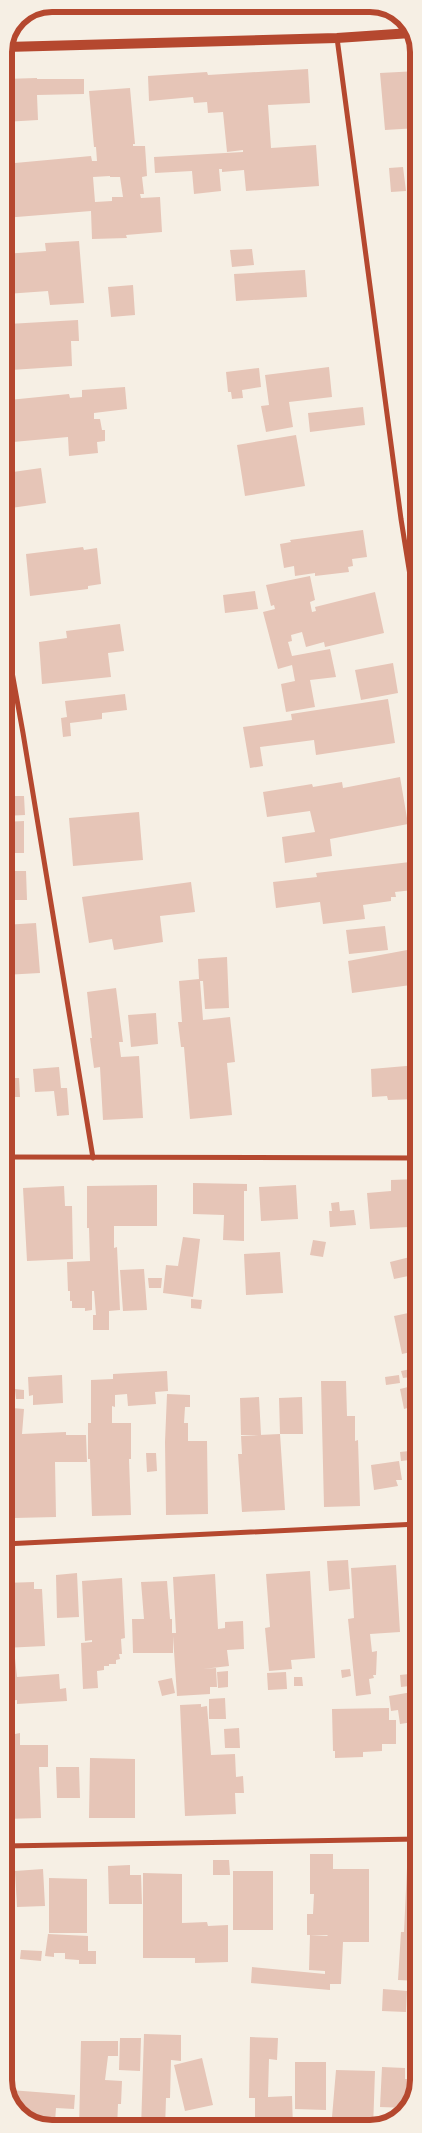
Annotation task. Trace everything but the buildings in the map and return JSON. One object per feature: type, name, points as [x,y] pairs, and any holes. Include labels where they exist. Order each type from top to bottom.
[{"type":"main road","points":[[13,47],[337,38],[404,33]]},
{"type":"street","points":[[337,38],[409,570]]},
{"type":"street","points":[[12,672],[93,1158]]},
{"type":"street","points":[[13,1157],[410,1158]]},
{"type":"street","points":[[13,1544],[410,1524]]},
{"type":"street","points":[[13,1846],[410,1840]]}]
